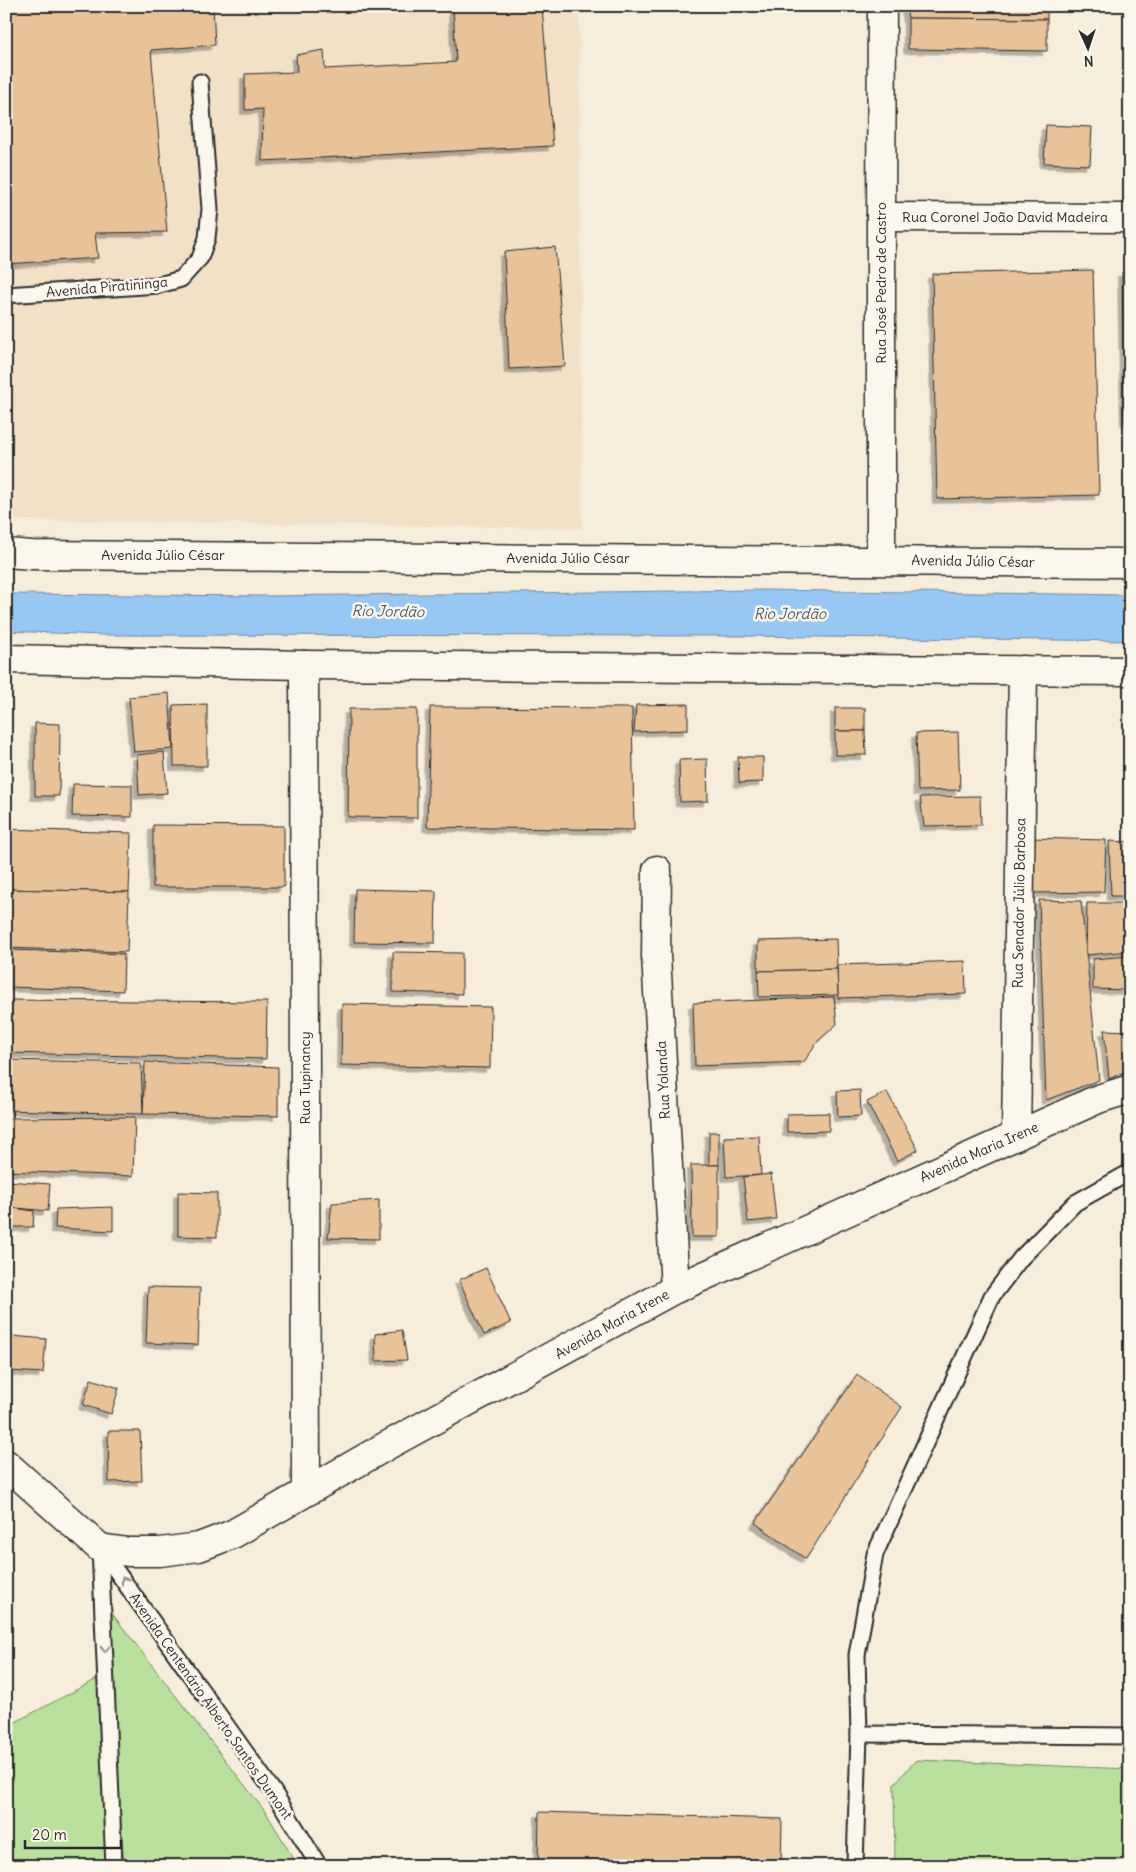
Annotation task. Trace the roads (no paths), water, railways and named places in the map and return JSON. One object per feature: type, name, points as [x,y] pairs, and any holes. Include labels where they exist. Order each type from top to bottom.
[{"type":"street","name":"Rua José Pedro de Castro","points":[[882,6],[882,560]]},
{"type":"street","name":"Rua Coronel João David Madeira","points":[[881,217],[1130,218]]},
{"type":"street","name":"Avenida Júlio César","points":[[6,554],[1130,562]]},
{"type":"street","points":[[6,659],[304,665],[1130,671]]},
{"type":"street","name":"Rua Tupinancy","points":[[304,665],[306,1491]]},
{"type":"street","name":"Rua Senador Júlio Barbosa","points":[[1016,1136],[1023,670]]},
{"type":"street","name":"Rua Yolanda","points":[[657,870],[656,956],[675,1289]]},
{"type":"street","name":"Avenida Maria Irene","points":[[100,1548],[128,1552],[160,1552],[199,1547],[233,1534],[306,1491],[675,1289],[1098,1099],[1130,1089]]},
{"type":"street","name":"Avenida Centenário Alberto Santos Dumont","points":[[6,1464],[100,1548]]},
{"type":"lane","name":"Avenida Piratininga","points":[[6,294],[159,285],[181,279],[200,258],[208,238],[210,209],[200,82]]},
{"type":"lane","points":[[855,1866],[859,1734],[857,1655],[875,1554],[992,1296],[1021,1258],[1075,1203],[1130,1172]]},
{"type":"lane","points":[[100,1548],[114,1866]]},
{"type":"lane","name":"Avenida Centenário Alberto Santos Dumont","points":[[100,1548],[273,1791],[319,1866]]},
{"type":"lane","points":[[859,1734],[1130,1736]]},
{"type":"water","name":"Rio Jordão","points":[[761,590],[1130,595],[1130,641],[744,636],[101,635],[6,631],[6,594],[270,596]]}]
